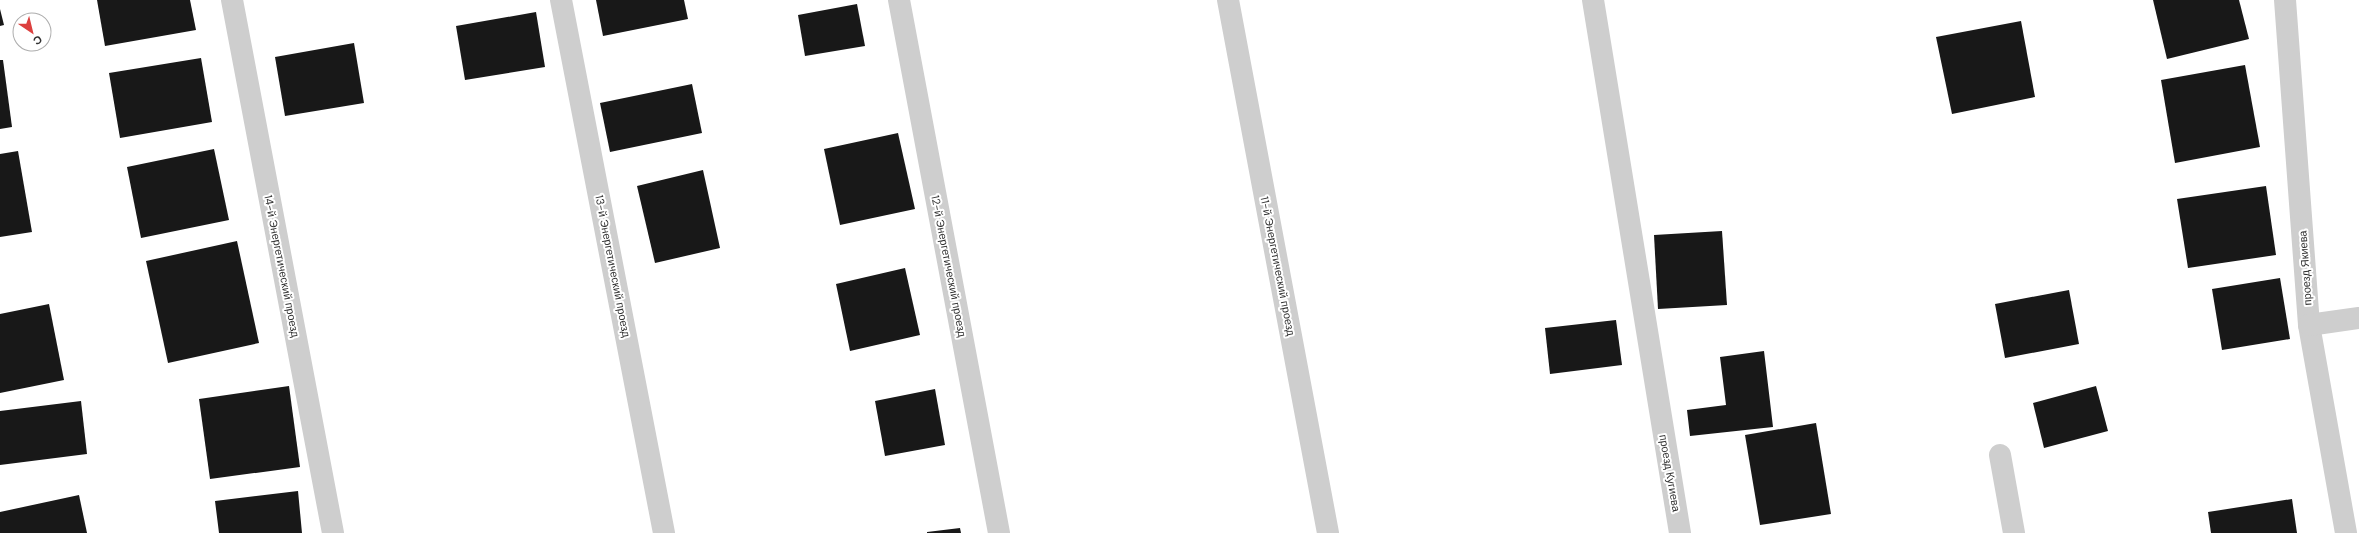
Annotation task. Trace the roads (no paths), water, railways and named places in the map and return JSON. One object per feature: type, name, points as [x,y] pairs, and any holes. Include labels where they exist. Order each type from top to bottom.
[{"type":"street","name":"14-й Энергетический проезд","points":[[232,0],[333,533]]},
{"type":"street","name":"13-й Энергетический проезд","points":[[561,0],[664,533]]},
{"type":"street","name":"12-й Энергетический проезд","points":[[899,0],[999,533]]},
{"type":"street","name":"11-й Энергетический проезд","points":[[1228,0],[1328,533]]},
{"type":"street","name":"проезд Кугиева","points":[[1593,0],[1659,413],[1680,533]]},
{"type":"street","name":"проезд Якиева","points":[[2285,0],[2309,325],[2346,533]]},
{"type":"street","points":[[2309,325],[2359,318]]},
{"type":"street","points":[[2000,456],[2014,533]]}]
